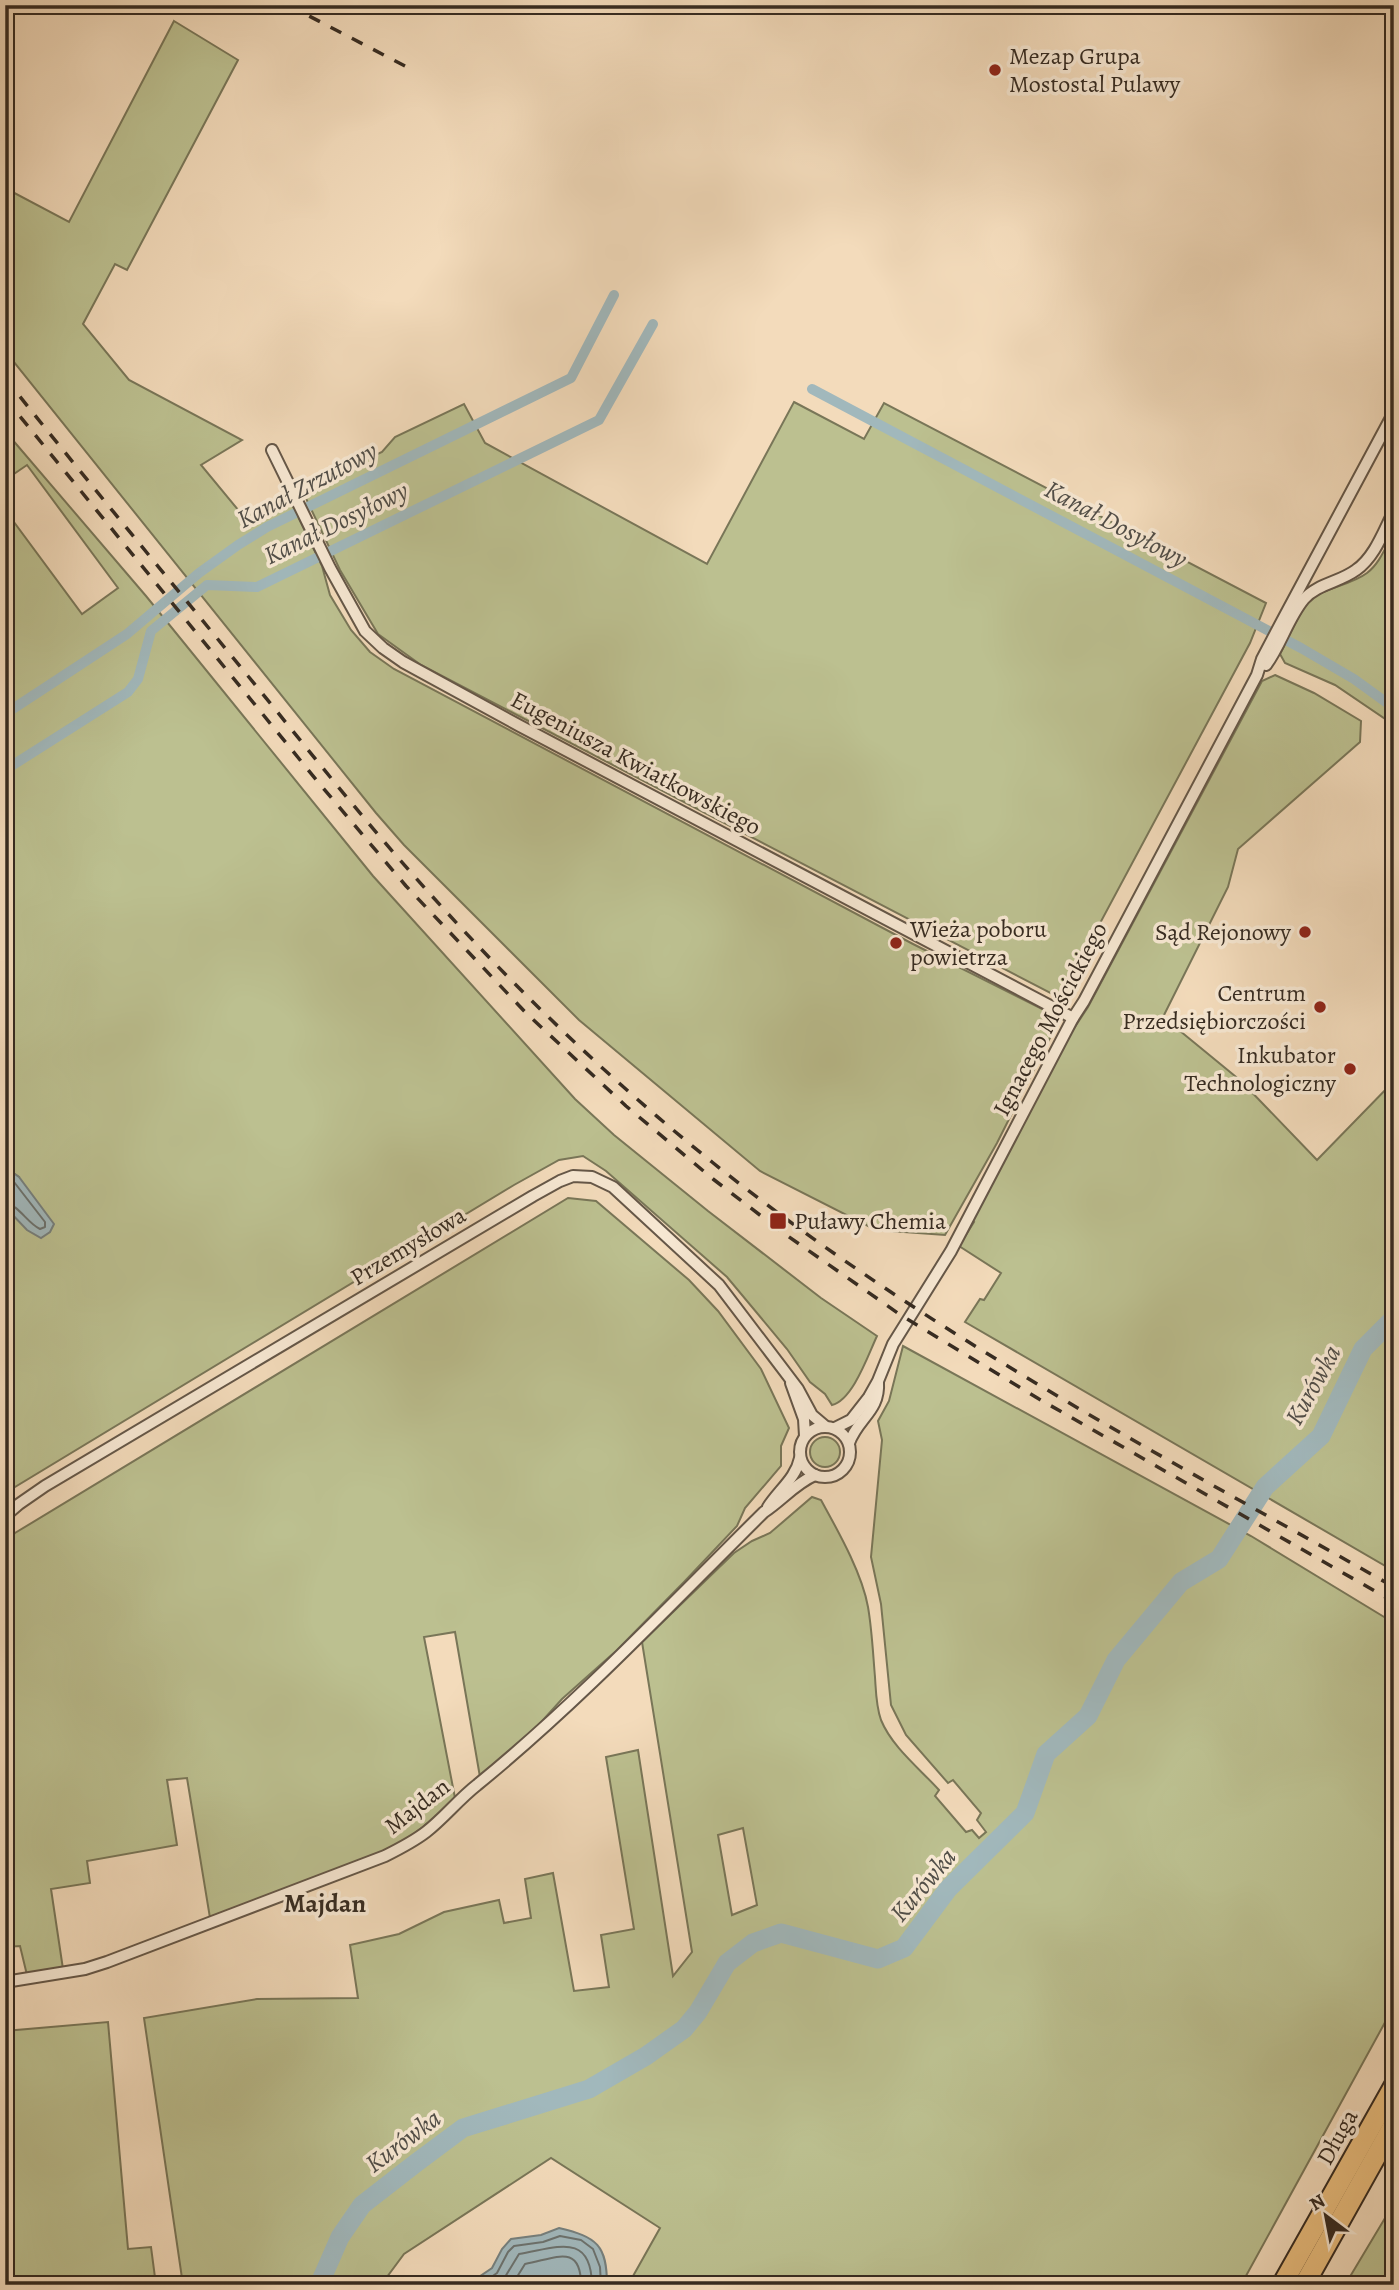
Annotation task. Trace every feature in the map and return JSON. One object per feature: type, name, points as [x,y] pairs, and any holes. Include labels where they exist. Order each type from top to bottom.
[{"type":"highway","name":"Długa","points":[[1304,2285],[1388,2122],[1394,2086]]},
{"type":"highway","name":"Długa","points":[[1282,2285],[1388,2122]]},
{"type":"street","name":"Ignacego Mościckiego","points":[[830,1427],[852,1420],[865,1404],[893,1344],[944,1263],[1286,623],[1314,562],[1394,412]]},
{"type":"street","name":"Eugeniusza Kwiatkowskiego","points":[[272,450],[330,568],[365,631],[383,648],[403,662],[1073,1018]]},
{"type":"street","name":"Ignacego Mościckiego","points":[[1286,623],[1304,598],[1357,570],[1363,564],[1372,553],[1394,510]]},
{"type":"street","points":[[1314,562],[1320,579],[1330,583]]},
{"type":"street","name":"Przemysłowa","points":[[5,1516],[45,1486],[522,1203],[573,1176],[592,1177],[612,1188],[704,1269],[733,1302],[804,1397],[812,1415],[830,1427]]},
{"type":"street","name":"Przemysłowa","points":[[790,1380],[804,1419],[805,1436]]},
{"type":"street","name":"Ignacego Mościckiego","points":[[849,1443],[854,1430],[877,1401],[878,1381]]},
{"type":"street","points":[[830,1427],[844,1434],[849,1443],[850,1456],[841,1472],[831,1477],[815,1475],[806,1468],[800,1458],[800,1447],[805,1436],[814,1429],[830,1427]]},
{"type":"street","name":"Majdan","points":[[5,1982],[85,1969],[107,1962],[385,1856],[410,1844],[528,1743],[619,1658],[764,1512],[793,1477],[800,1458]]},
{"type":"street","name":"Majdan","points":[[764,1512],[783,1499],[799,1483],[815,1475]]},
{"type":"green space","points":[[174,21],[238,60],[127,270],[115,264],[83,324],[129,380],[242,440],[201,465],[244,517],[288,496],[322,566],[330,595],[351,630],[370,652],[394,669],[913,944],[1060,1018],[997,1143],[945,1235],[876,1230],[760,1171],[579,1020],[404,845],[376,813],[5,351],[5,188],[69,222]]},
{"type":"green space","points":[[794,402],[864,439],[884,403],[1266,603],[1250,643],[1060,998],[421,665],[378,634],[340,570],[302,490],[382,452],[395,437],[464,404],[485,443],[707,564]]},
{"type":"green space","points":[[5,431],[146,596],[373,876],[575,1099],[614,1135],[708,1211],[821,1298],[877,1336],[847,1395],[832,1405],[825,1394],[810,1382],[787,1349],[727,1277],[606,1171],[583,1156],[559,1160],[514,1185],[5,1493],[5,1204],[7,1209],[19,1177],[5,1167],[5,510],[82,614],[118,588],[27,465],[5,480]]},
{"type":"green space","points":[[1394,532],[1394,729],[1391,723],[1335,685],[1285,663],[1280,654],[1308,602],[1318,594],[1354,580],[1372,569]]},
{"type":"green space","points":[[1275,675],[1314,693],[1361,721],[1360,742],[1238,849],[1228,887],[1163,1017],[1241,1081],[1317,1160],[1394,1081],[1394,1571],[965,1322],[980,1299],[984,1300],[1001,1273],[959,1246],[974,1222],[970,1219],[1067,1039],[1088,1007],[1262,681]]},
{"type":"green space","points":[[568,1198],[596,1201],[689,1280],[718,1311],[761,1369],[789,1428],[781,1446],[781,1466],[745,1508],[737,1526],[684,1582],[616,1651],[562,1699],[534,1730],[480,1777],[455,1632],[424,1637],[455,1798],[414,1834],[385,1851],[210,1918],[187,1778],[167,1780],[177,1845],[87,1861],[90,1883],[51,1889],[63,1969],[27,1975],[20,1946],[5,1947],[5,1546],[15,1533]]},
{"type":"green space","points":[[903,1346],[1251,1536],[1394,1623],[1394,2006],[1241,2285],[628,2285],[660,2228],[551,2158],[404,2254],[381,2285],[183,2285],[144,2018],[257,1999],[358,1998],[350,1945],[399,1934],[444,1912],[499,1900],[504,1923],[531,1918],[525,1879],[553,1873],[574,1991],[609,1987],[601,1935],[634,1929],[606,1757],[638,1750],[673,1976],[692,1952],[642,1642],[734,1553],[770,1533],[812,1497],[821,1500],[861,1580],[868,1607],[877,1704],[886,1730],[899,1748],[939,1790],[935,1796],[966,1832],[972,1830],[979,1838],[986,1832],[977,1820],[981,1813],[953,1780],[948,1783],[906,1735],[891,1705],[881,1604],[871,1557],[882,1440],[878,1421],[889,1401]],"holes":[[[743,1828],[757,1905],[732,1915],[718,1835]]]},
{"type":"green space","points":[[825,1437],[836,1441],[840,1452],[836,1463],[825,1467],[814,1463],[810,1452],[814,1441]]},
{"type":"green space","points":[[108,2022],[128,2249],[151,2247],[156,2285],[5,2285],[5,2031]]},
{"type":"green space","points":[[1394,2203],[1394,2285],[1345,2285]]},
{"type":"water","points":[[5,1167],[19,1177],[54,1224],[50,1232],[41,1238],[27,1230],[7,1209]]},
{"type":"water","points":[[559,2228],[583,2235],[597,2245],[605,2260],[607,2285],[467,2285],[492,2268],[511,2239],[541,2235]]},
{"type":"waterway","name":"Kanał Zrzutowy","points":[[5,714],[127,634],[199,573],[267,527],[571,378],[614,295]]},
{"type":"waterway","name":"Kanał Dosyłowy","points":[[5,770],[128,692],[138,679],[151,631],[207,585],[257,587],[599,420],[653,324]]},
{"type":"waterway","name":"Kanał Dosyłowy","points":[[812,389],[1301,648],[1354,679],[1394,708]]},
{"type":"waterway","name":"Kurówka","points":[[319,2285],[340,2237],[362,2205],[463,2128],[589,2089],[646,2056],[684,2029],[698,2012],[727,1963],[753,1943],[781,1933],[878,1959],[904,1948],[948,1889],[1025,1813],[1046,1754],[1088,1716],[1116,1660],[1181,1582],[1219,1559],[1265,1487],[1321,1436],[1363,1349],[1394,1318]]},
{"type":"railway","points":[[288,5],[405,66]]},
{"type":"railway","points":[[5,378],[393,852],[521,990],[633,1096],[712,1162],[874,1281],[1044,1388],[1394,1587]]},
{"type":"railway","points":[[5,398],[406,886],[526,1013],[626,1106],[713,1179],[782,1232],[902,1316],[1039,1399],[1394,1602]]},
{"type":"place","name":"Mezap Grupa Mostostal Pulawy","points":[[995,70]]},
{"type":"place","name":"Sąd Rejonowy","points":[[1305,932]]},
{"type":"place","name":"Wieża poboru powietrza","points":[[896,943]]},
{"type":"place","name":"Centrum Przedsiębiorczości","points":[[1320,1007]]},
{"type":"place","name":"Inkubator Technologiczny","points":[[1350,1069]]},
{"type":"place","name":"Puławy Chemia","points":[[778,1221]]},
{"type":"district","name":"Majdan","points":[[325,1903]]}]
